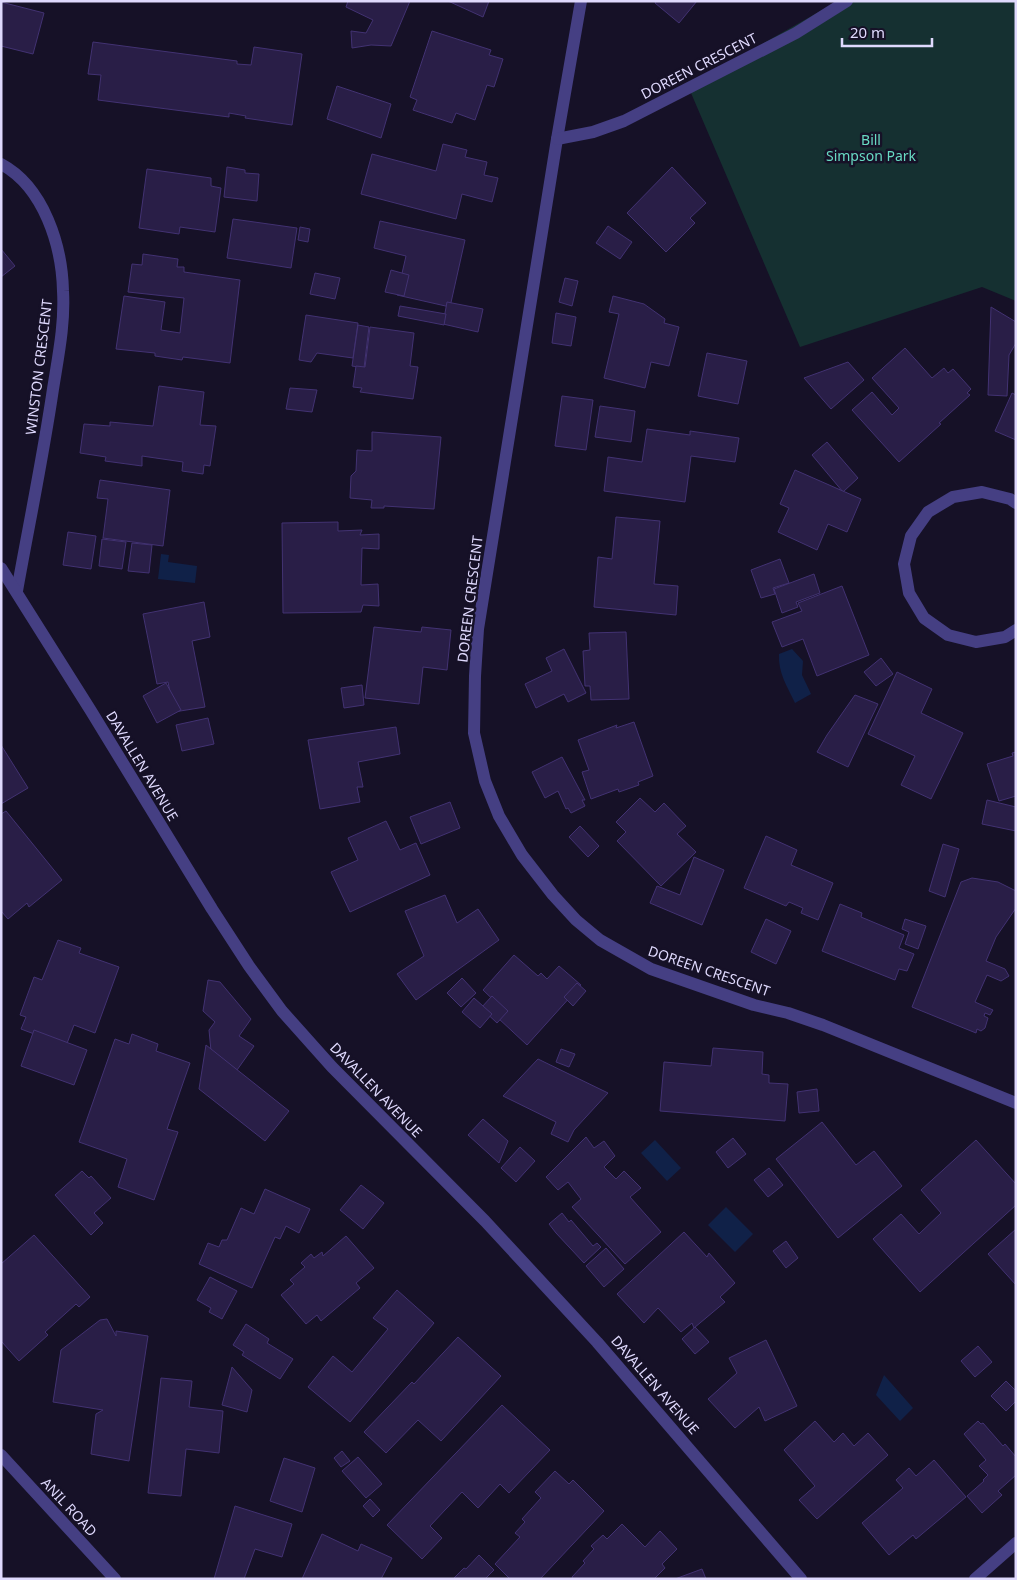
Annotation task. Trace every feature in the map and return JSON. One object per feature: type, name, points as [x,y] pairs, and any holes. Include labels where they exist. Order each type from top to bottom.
[{"type":"street","name":"DOREEN CRESCENT","points":[[581,1],[478,629],[474,734],[485,781],[499,816],[522,855],[576,920],[615,950],[651,970],[754,1005],[788,1013],[823,1025],[1016,1103]]},
{"type":"street","name":"DOREEN CRESCENT","points":[[557,139],[593,132],[624,121],[796,33],[847,1]]},
{"type":"street","name":"WINSTON CRESCENT","points":[[1,164],[10,168],[29,187],[43,210],[56,238],[64,293],[61,339],[45,443],[17,591]]},
{"type":"street","points":[[1016,503],[1010,499],[982,492],[953,497],[928,512],[911,536],[904,564],[909,593],[924,618],[948,635],[976,642],[1005,637],[1016,630]]},
{"type":"street","name":"DAVALLEN AVENUE","points":[[1,568],[17,591],[212,909],[249,966],[282,1011],[332,1067],[485,1221],[598,1342],[801,1579]]},
{"type":"street","name":"ANIL ROAD","points":[[1,1455],[115,1579]]},
{"type":"street","points":[[975,1579],[1016,1543]]},
{"type":"green space","name":"Bill Simpson Park","points":[[838,1],[1016,1],[1016,301],[982,287],[800,347],[688,86]]},
{"type":"water","points":[[161,554],[169,555],[168,562],[197,566],[195,583],[158,579]]},
{"type":"water","points":[[792,649],[803,661],[802,675],[811,694],[795,703],[784,679],[779,661],[779,654]]},
{"type":"water","points":[[655,1140],[681,1168],[667,1181],[641,1153]]},
{"type":"water","points":[[726,1207],[753,1234],[735,1252],[708,1225]]},
{"type":"water","points":[[884,1375],[913,1408],[900,1421],[876,1395]]},
{"type":"building","points":[[348,1],[410,1],[391,46],[371,45],[352,48],[351,31],[366,33],[373,20],[346,7]]},
{"type":"building","points":[[448,1],[489,1],[483,17]]},
{"type":"building","points":[[656,1],[697,1],[679,23],[655,3]]},
{"type":"building","points":[[1,2],[44,13],[33,54],[1,46]]},
{"type":"building","points":[[432,31],[491,50],[489,55],[503,59],[494,87],[487,85],[475,120],[456,113],[452,123],[413,110],[417,100],[410,97]]},
{"type":"building","points":[[93,42],[237,61],[237,64],[251,65],[254,47],[302,54],[292,125],[245,118],[246,116],[229,113],[229,117],[98,100],[101,75],[88,74]]},
{"type":"building","points":[[337,86],[391,104],[381,138],[327,119]]},
{"type":"building","points":[[443,144],[467,150],[465,157],[487,162],[484,175],[498,178],[492,202],[462,194],[456,219],[361,194],[372,154],[436,171]]},
{"type":"building","points":[[227,167],[245,170],[245,173],[259,174],[257,201],[224,197]]},
{"type":"building","points":[[672,167],[706,203],[690,218],[695,223],[666,252],[627,213]]},
{"type":"building","points":[[147,169],[211,178],[211,186],[221,188],[215,232],[180,227],[179,234],[139,228]]},
{"type":"building","points":[[233,219],[297,228],[291,268],[227,258]]},
{"type":"building","points":[[380,221],[465,240],[450,307],[397,295],[406,256],[374,248]]},
{"type":"building","points":[[608,226],[632,242],[620,259],[596,243]]},
{"type":"building","points":[[300,227],[310,229],[308,242],[298,240]]},
{"type":"building","points":[[1,249],[15,266],[1,277]]},
{"type":"building","points":[[143,254],[178,259],[177,267],[184,267],[184,272],[240,280],[230,363],[183,357],[182,360],[155,356],[155,353],[116,349],[124,296],[165,302],[161,330],[180,333],[184,298],[128,292],[132,264],[142,265]]},
{"type":"building","points":[[391,270],[409,275],[404,296],[385,292]]},
{"type":"building","points":[[315,273],[340,278],[335,299],[310,294]]},
{"type":"building","points":[[565,278],[578,281],[572,306],[559,302]]},
{"type":"building","points":[[613,296],[644,304],[665,319],[664,323],[679,327],[669,366],[651,362],[645,388],[604,378],[619,314],[609,312]]},
{"type":"building","points":[[447,302],[483,309],[478,332],[443,324]]},
{"type":"building","points":[[400,306],[446,314],[444,325],[398,316]]},
{"type":"building","points":[[991,307],[1016,322],[1016,343],[1009,355],[1007,396],[988,395]]},
{"type":"building","points":[[556,313],[576,317],[571,346],[552,343]]},
{"type":"building","points":[[306,315],[358,323],[353,358],[317,353],[311,362],[299,360]]},
{"type":"building","points":[[358,325],[369,327],[364,368],[352,366]]},
{"type":"building","points":[[370,327],[414,333],[410,366],[418,367],[413,399],[360,392],[362,388],[353,387],[356,366],[365,367]]},
{"type":"building","points":[[905,348],[932,378],[944,368],[948,373],[953,369],[971,389],[967,393],[970,395],[899,462],[852,410],[872,392],[892,415],[899,408],[872,378]]},
{"type":"building","points":[[707,353],[747,361],[738,404],[698,396]]},
{"type":"building","points":[[848,362],[864,380],[831,409],[804,378]]},
{"type":"building","points":[[159,386],[204,392],[200,425],[216,426],[210,466],[204,465],[203,474],[182,471],[183,462],[142,456],[142,466],[105,461],[106,457],[80,453],[84,424],[110,426],[110,422],[153,426]]},
{"type":"building","points":[[290,388],[317,390],[312,412],[286,409]]},
{"type":"building","points":[[1012,393],[1016,395],[1016,440],[995,431]]},
{"type":"building","points":[[562,396],[593,400],[586,450],[555,446]]},
{"type":"building","points":[[600,406],[635,411],[631,442],[595,437]]},
{"type":"building","points":[[647,429],[690,435],[690,431],[739,438],[735,462],[691,456],[685,502],[604,491],[608,457],[642,462]]},
{"type":"building","points":[[372,432],[441,437],[434,509],[384,506],[384,508],[371,508],[372,500],[350,498],[351,476],[356,471],[357,450],[372,451]]},
{"type":"building","points":[[827,442],[858,478],[843,492],[812,455]]},
{"type":"building","points":[[795,470],[861,499],[847,532],[828,524],[817,550],[778,532],[789,508],[780,504]]},
{"type":"building","points":[[100,480],[170,490],[163,546],[103,538],[108,499],[97,498]]},
{"type":"building","points":[[616,517],[660,521],[654,584],[678,586],[676,615],[594,607],[598,557],[612,559]]},
{"type":"building","points":[[338,522],[338,531],[362,530],[360,535],[379,534],[379,549],[362,548],[361,585],[378,584],[379,606],[363,605],[361,612],[283,613],[282,523]]},
{"type":"building","points":[[68,532],[96,536],[91,569],[63,565]]},
{"type":"building","points":[[102,539],[126,542],[122,569],[99,566]]},
{"type":"building","points":[[132,543],[152,545],[149,573],[128,571]]},
{"type":"building","points":[[780,559],[789,583],[773,588],[775,594],[761,598],[751,570]]},
{"type":"building","points":[[814,574],[820,593],[796,602],[798,607],[782,613],[774,589]]},
{"type":"building","points":[[842,586],[869,655],[817,676],[803,639],[782,647],[772,622],[802,611],[798,603]]},
{"type":"building","points":[[204,602],[210,637],[192,641],[205,707],[174,712],[168,682],[157,684],[143,614]]},
{"type":"building","points":[[374,627],[421,632],[422,627],[451,630],[447,670],[423,667],[419,704],[365,698]]},
{"type":"building","points":[[626,632],[629,699],[591,700],[590,686],[585,686],[583,651],[590,650],[589,633]]},
{"type":"building","points":[[564,649],[586,693],[568,702],[564,694],[536,708],[525,684],[552,671],[546,658]]},
{"type":"building","points":[[881,658],[893,674],[876,686],[864,672]]},
{"type":"building","points":[[897,672],[932,689],[921,713],[963,733],[931,799],[901,785],[915,756],[868,734]]},
{"type":"building","points":[[166,683],[181,710],[157,723],[143,696]]},
{"type":"building","points":[[362,685],[364,705],[344,708],[341,688]]},
{"type":"building","points":[[855,695],[878,704],[848,767],[817,752]]},
{"type":"building","points":[[208,718],[214,744],[182,751],[176,725]]},
{"type":"building","points":[[634,722],[653,776],[638,782],[639,785],[619,792],[618,789],[591,799],[582,772],[589,770],[578,740],[617,725],[616,728]]},
{"type":"building","points":[[396,727],[400,754],[358,762],[363,787],[357,787],[360,802],[320,809],[308,740]]},
{"type":"building","points":[[1,745],[28,788],[1,804]]},
{"type":"building","points":[[1016,752],[1016,796],[999,801],[987,764],[1013,756],[1012,753]]},
{"type":"building","points":[[562,757],[585,800],[582,800],[585,806],[571,813],[568,808],[566,809],[558,791],[545,798],[532,772]]},
{"type":"building","points":[[640,798],[655,812],[664,803],[686,826],[677,834],[696,852],[661,886],[617,841],[626,832],[616,822]]},
{"type":"building","points":[[987,800],[1016,807],[1016,831],[982,824]]},
{"type":"building","points":[[450,802],[460,828],[421,844],[410,817]]},
{"type":"building","points":[[6,811],[62,880],[29,907],[27,903],[8,919],[1,911],[1,814]]},
{"type":"building","points":[[386,821],[400,850],[416,843],[430,875],[350,912],[331,872],[358,860],[348,838]]},
{"type":"building","points":[[580,826],[599,846],[588,857],[569,837]]},
{"type":"building","points":[[766,836],[797,850],[791,865],[833,883],[818,920],[801,913],[803,908],[789,902],[786,906],[744,888]]},
{"type":"building","points":[[943,844],[959,849],[945,897],[929,891]]},
{"type":"building","points":[[694,857],[724,870],[702,925],[650,903],[657,886],[680,895]]},
{"type":"building","points":[[972,878],[998,882],[1016,891],[1016,908],[996,937],[986,961],[1005,969],[1009,976],[1001,981],[987,975],[975,1002],[993,1010],[990,1015],[985,1013],[984,1016],[988,1018],[985,1028],[981,1031],[977,1029],[976,1033],[912,1007],[961,882]]},
{"type":"building","points":[[445,895],[457,923],[478,909],[499,940],[416,1000],[397,974],[424,956],[405,911]]},
{"type":"building","points":[[840,904],[862,913],[861,917],[904,935],[899,948],[914,954],[907,971],[899,969],[895,980],[822,951]]},
{"type":"building","points":[[766,919],[791,931],[776,964],[751,952]]},
{"type":"building","points":[[905,919],[926,926],[918,949],[905,944],[909,932],[902,929]]},
{"type":"building","points":[[58,940],[81,948],[79,953],[119,967],[95,1033],[74,1025],[66,1046],[21,1029],[26,1017],[20,1015],[34,977],[42,980]]},
{"type":"building","points":[[514,955],[538,976],[541,973],[547,979],[559,966],[581,985],[527,1045],[498,1018],[505,1011],[483,990]]},
{"type":"building","points":[[462,978],[476,993],[461,1007],[447,993]]},
{"type":"building","points":[[208,980],[220,982],[251,1019],[239,1036],[254,1046],[237,1070],[211,1051],[209,1030],[215,1022],[203,1011]]},
{"type":"building","points":[[577,983],[586,991],[573,1006],[564,997]]},
{"type":"building","points":[[492,996],[508,1011],[497,1023],[481,1008]]},
{"type":"building","points":[[474,998],[492,1014],[480,1028],[462,1012]]},
{"type":"building","points":[[34,1030],[87,1050],[74,1085],[21,1066]]},
{"type":"building","points":[[132,1034],[158,1044],[156,1051],[190,1063],[167,1129],[178,1132],[154,1200],[118,1187],[127,1159],[79,1142],[115,1039],[129,1044]]},
{"type":"building","points":[[206,1045],[289,1111],[265,1141],[199,1089]]},
{"type":"building","points":[[713,1048],[763,1052],[762,1074],[769,1075],[769,1083],[788,1084],[785,1121],[660,1111],[664,1062],[711,1066]]},
{"type":"building","points":[[561,1049],[575,1054],[569,1067],[556,1062]]},
{"type":"building","points":[[538,1059],[608,1093],[574,1130],[568,1142],[551,1134],[556,1122],[503,1096]]},
{"type":"building","points":[[817,1089],[819,1111],[799,1113],[797,1092]]},
{"type":"building","points":[[483,1119],[508,1141],[499,1163],[468,1135]]},
{"type":"building","points":[[822,1122],[856,1165],[874,1151],[902,1186],[838,1238],[776,1159]]},
{"type":"building","points":[[586,1137],[594,1148],[604,1141],[615,1156],[604,1167],[616,1179],[624,1171],[641,1188],[630,1197],[661,1232],[625,1264],[572,1207],[581,1199],[568,1182],[558,1190],[546,1177]]},
{"type":"building","points":[[733,1138],[746,1154],[728,1168],[716,1152]]},
{"type":"building","points":[[976,1140],[1016,1184],[1016,1205],[920,1292],[873,1239],[901,1214],[919,1234],[941,1213],[921,1190]]},
{"type":"building","points":[[520,1147],[535,1161],[516,1182],[501,1168]]},
{"type":"building","points":[[769,1168],[783,1185],[768,1197],[754,1180]]},
{"type":"building","points":[[82,1171],[89,1178],[91,1176],[111,1198],[94,1213],[103,1223],[91,1235],[55,1195]]},
{"type":"building","points":[[361,1185],[384,1203],[363,1229],[340,1210]]},
{"type":"building","points":[[265,1189],[310,1209],[299,1233],[286,1226],[280,1239],[275,1237],[252,1288],[199,1264],[208,1243],[219,1247],[222,1240],[227,1240],[241,1208],[254,1214]]},
{"type":"building","points":[[562,1213],[569,1222],[571,1220],[593,1246],[597,1243],[601,1247],[584,1263],[549,1224]]},
{"type":"building","points":[[1016,1229],[1016,1285],[988,1254]]},
{"type":"building","points":[[684,1232],[707,1257],[709,1253],[735,1283],[720,1297],[725,1302],[694,1328],[692,1323],[681,1332],[658,1308],[644,1323],[617,1294]]},
{"type":"building","points":[[34,1235],[90,1297],[79,1307],[76,1304],[45,1332],[48,1335],[19,1361],[1,1341],[1,1264]]},
{"type":"building","points":[[346,1236],[374,1268],[356,1283],[360,1288],[321,1321],[317,1315],[306,1324],[281,1295],[294,1284],[290,1280],[305,1267],[301,1263],[311,1254],[314,1258],[322,1252],[323,1256]]},
{"type":"building","points":[[786,1241],[798,1258],[786,1268],[773,1251]]},
{"type":"building","points":[[606,1248],[624,1269],[604,1287],[586,1266]]},
{"type":"building","points":[[210,1277],[237,1291],[222,1319],[209,1312],[211,1308],[197,1300]]},
{"type":"building","points":[[397,1290],[434,1323],[350,1422],[308,1387],[333,1356],[352,1372],[388,1329],[373,1318]]},
{"type":"building","points":[[107,1319],[116,1336],[116,1331],[148,1336],[129,1461],[91,1454],[96,1414],[103,1410],[53,1402],[61,1350],[100,1320]]},
{"type":"building","points":[[246,1324],[269,1339],[267,1343],[293,1359],[280,1379],[242,1355],[244,1352],[233,1345]]},
{"type":"building","points":[[695,1327],[709,1342],[695,1354],[682,1339]]},
{"type":"building","points":[[458,1337],[501,1376],[441,1441],[418,1420],[386,1453],[364,1432],[412,1382],[414,1384]]},
{"type":"building","points":[[766,1340],[797,1406],[765,1421],[759,1407],[735,1428],[708,1399],[737,1373],[729,1358]]},
{"type":"building","points":[[978,1346],[992,1362],[975,1377],[961,1361]]},
{"type":"building","points":[[232,1367],[252,1390],[247,1412],[222,1405]]},
{"type":"building","points":[[161,1378],[192,1381],[189,1407],[223,1411],[219,1453],[186,1449],[181,1496],[148,1493]]},
{"type":"building","points":[[1006,1381],[1016,1391],[1016,1401],[1006,1411],[991,1396]]},
{"type":"building","points":[[502,1405],[550,1450],[509,1493],[500,1484],[478,1508],[462,1492],[430,1526],[442,1538],[422,1559],[387,1525]]},
{"type":"building","points":[[815,1421],[834,1442],[843,1433],[854,1446],[868,1433],[888,1455],[817,1519],[799,1500],[815,1486],[784,1450]]},
{"type":"building","points":[[978,1421],[981,1424],[983,1423],[1003,1446],[1005,1444],[1016,1457],[1016,1475],[998,1491],[1002,1495],[982,1513],[967,1496],[988,1475],[979,1466],[986,1460],[964,1434]]},
{"type":"building","points":[[342,1451],[350,1461],[341,1467],[334,1458]]},
{"type":"building","points":[[358,1457],[382,1484],[366,1498],[342,1471]]},
{"type":"building","points":[[284,1458],[315,1468],[302,1512],[270,1501]]},
{"type":"building","points":[[934,1460],[966,1497],[916,1539],[913,1535],[889,1555],[862,1523],[903,1488],[896,1480],[909,1468],[916,1476]]},
{"type":"building","points":[[555,1471],[569,1484],[573,1480],[604,1511],[540,1579],[510,1579],[495,1564],[520,1537],[515,1533],[525,1522],[522,1519],[541,1498],[535,1492]]},
{"type":"building","points":[[370,1499],[380,1510],[373,1517],[363,1506]]},
{"type":"building","points":[[235,1506],[292,1524],[282,1557],[255,1549],[244,1579],[214,1579]]},
{"type":"building","points":[[622,1524],[645,1547],[660,1531],[677,1549],[662,1564],[665,1568],[654,1579],[573,1579],[572,1577],[585,1563],[583,1561],[594,1549],[591,1546],[603,1535],[607,1539]]},
{"type":"building","points":[[322,1534],[358,1551],[361,1544],[392,1558],[381,1579],[302,1579]]},
{"type":"building","points":[[479,1555],[494,1570],[485,1579],[453,1579],[464,1568],[466,1569]]},
{"type":"building","points":[[702,1569],[706,1579],[675,1579]]}]
